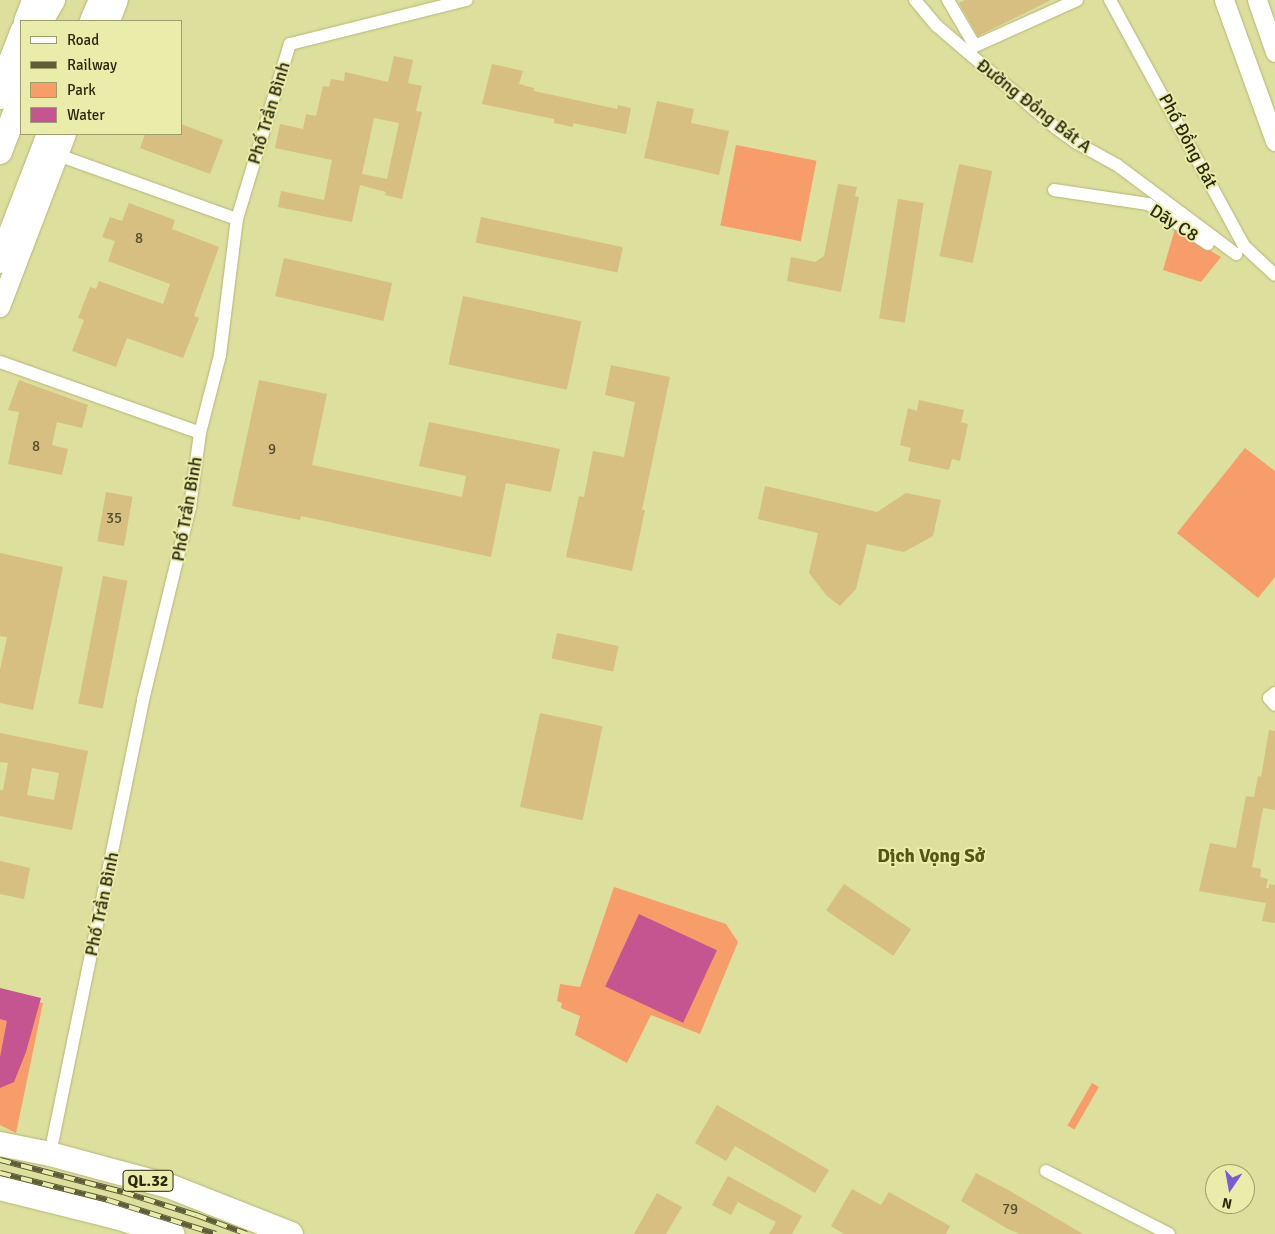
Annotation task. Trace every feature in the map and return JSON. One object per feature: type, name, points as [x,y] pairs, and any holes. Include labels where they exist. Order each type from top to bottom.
[{"type":"highway","points":[[42,20],[53,0]]},
{"type":"highway","points":[[50,20],[58,0]]},
{"type":"highway","points":[[92,20],[102,0]]},
{"type":"highway","points":[[96,20],[102,0]]},
{"type":"highway","points":[[0,97],[20,60]]},
{"type":"highway","points":[[0,152],[20,100]]},
{"type":"highway","points":[[0,261],[49,135]]},
{"type":"highway","name":"QL.32","points":[[0,1144],[50,1154],[169,1186],[292,1234]]},
{"type":"highway","name":"QL.32","points":[[0,1188],[106,1214],[172,1234]]},
{"type":"main road","points":[[24,20],[32,0]]},
{"type":"main road","points":[[110,20],[118,0]]},
{"type":"main road","points":[[1224,0],[1275,142]]},
{"type":"main road","points":[[1257,0],[1275,52]]},
{"type":"main road","points":[[0,84],[20,32]]},
{"type":"main road","points":[[1,303],[63,141]]},
{"type":"street","name":"Phố Trần Bình","points":[[50,1154],[143,700],[187,524],[200,433],[220,355],[237,219],[290,44],[467,0]]},
{"type":"street","name":"Đường Đồng Bát A","points":[[915,0],[937,26],[1056,128],[1077,143],[1117,165],[1232,256]]},
{"type":"street","points":[[948,0],[975,46],[1077,0]]},
{"type":"street","name":"Phố Đồng Bát","points":[[1110,0],[1244,246],[1275,274]]},
{"type":"street","points":[[63,141],[237,219]]},
{"type":"street","name":"Dãy C8","points":[[1054,190],[1148,204],[1232,256]]},
{"type":"street","points":[[0,362],[200,433]]},
{"type":"street","points":[[1046,1171],[1169,1234]]},
{"type":"green space","points":[[736,145],[816,161],[801,241],[720,225]]},
{"type":"green space","points":[[1175,229],[1221,257],[1201,282],[1163,270]]},
{"type":"green space","points":[[1245,448],[1275,471],[1275,577],[1258,598],[1177,533]]},
{"type":"green space","points":[[614,887],[726,924],[738,942],[700,1034],[651,1015],[627,1063],[575,1035],[580,1016],[561,1008],[562,1003],[557,1001],[560,984],[580,987]]},
{"type":"green space","points":[[0,993],[43,1003],[16,1133],[0,1125]]},
{"type":"green space","points":[[1092,1083],[1099,1087],[1074,1129],[1068,1125]]},
{"type":"water","points":[[639,914],[717,950],[683,1023],[605,987]]},
{"type":"water","points":[[0,988],[41,998],[26,1052],[14,1082],[0,1088],[0,1057],[7,1021],[0,1019]]},
{"type":"building","points":[[965,0],[1051,0],[978,36],[959,3]]},
{"type":"building","points":[[394,56],[413,60],[408,83],[422,86],[416,111],[422,112],[402,199],[385,195],[386,192],[360,185],[352,222],[278,207],[281,191],[324,200],[332,160],[275,148],[280,124],[303,129],[306,114],[316,116],[323,86],[329,87],[331,79],[344,81],[345,72],[388,82]],"holes":[[[374,118],[399,123],[387,179],[362,174]]]},
{"type":"building","points":[[492,64],[523,71],[519,84],[534,88],[534,91],[617,109],[618,105],[631,108],[626,134],[573,123],[573,127],[554,123],[554,119],[482,104]]},
{"type":"building","points":[[657,101],[694,109],[691,123],[729,131],[719,175],[644,158]]},
{"type":"building","points":[[182,124],[223,140],[210,174],[140,148],[145,135],[182,135]]},
{"type":"building","points":[[959,164],[992,171],[973,263],[939,256]]},
{"type":"building","points":[[838,184],[857,187],[855,196],[859,197],[841,292],[787,281],[791,257],[815,262],[824,256]]},
{"type":"building","points":[[898,199],[924,203],[905,323],[879,319]]},
{"type":"building","points":[[129,203],[175,220],[172,229],[219,247],[194,316],[199,318],[183,358],[127,338],[116,367],[72,351],[84,320],[78,318],[90,287],[96,289],[99,281],[163,304],[170,284],[108,261],[115,241],[102,237],[110,217],[122,221]]},
{"type":"building","points":[[481,217],[623,247],[617,273],[476,242]]},
{"type":"building","points":[[284,258],[392,283],[383,321],[275,296]]},
{"type":"building","points":[[463,296],[581,321],[567,390],[448,364]]},
{"type":"building","points":[[611,365],[670,377],[642,510],[645,510],[632,571],[566,557],[579,496],[584,497],[593,451],[624,457],[635,402],[605,395]]},
{"type":"building","points":[[19,380],[88,405],[82,428],[57,422],[52,445],[68,449],[62,475],[8,464],[19,412],[8,410]]},
{"type":"building","points":[[259,380],[327,394],[312,465],[462,497],[466,476],[419,466],[429,422],[560,449],[551,492],[506,483],[491,557],[301,516],[300,520],[232,506]]},
{"type":"building","points":[[919,400],[964,410],[961,422],[968,424],[960,461],[952,459],[949,470],[908,461],[911,448],[900,445],[908,408],[917,411]]},
{"type":"building","points":[[765,486],[877,512],[906,493],[941,500],[933,536],[904,552],[867,544],[856,589],[840,606],[827,596],[809,573],[818,533],[758,519]]},
{"type":"building","points":[[106,492],[133,497],[124,546],[97,541]]},
{"type":"building","points":[[0,553],[63,567],[33,710],[0,703],[0,670],[7,637],[0,636]]},
{"type":"building","points":[[103,576],[128,581],[103,708],[78,704]]},
{"type":"building","points":[[557,633],[619,646],[613,672],[552,658]]},
{"type":"building","points":[[540,713],[603,726],[583,820],[520,807]]},
{"type":"building","points":[[1269,730],[1275,731],[1275,810],[1263,808],[1252,867],[1261,869],[1260,877],[1268,879],[1266,888],[1269,888],[1269,884],[1275,885],[1275,923],[1262,921],[1266,903],[1199,891],[1210,843],[1236,848],[1246,796],[1254,797],[1258,776],[1261,777]]},
{"type":"building","points":[[0,733],[88,751],[72,830],[0,816],[0,790],[3,790],[8,763],[0,762]],"holes":[[[32,768],[59,773],[54,800],[27,795]]]},
{"type":"building","points":[[0,861],[30,868],[24,899],[0,894]]},
{"type":"building","points":[[844,884],[911,929],[893,956],[826,911]]},
{"type":"building","points":[[717,1105],[829,1170],[815,1193],[735,1146],[726,1161],[695,1143]]},
{"type":"building","points":[[976,1173],[1083,1234],[1020,1234],[1008,1229],[961,1201]]},
{"type":"building","points":[[728,1176],[802,1216],[792,1234],[769,1234],[776,1222],[738,1202],[731,1215],[712,1205]]},
{"type":"building","points":[[852,1189],[881,1205],[889,1192],[950,1226],[946,1234],[844,1234],[831,1226]]},
{"type":"building","points":[[657,1193],[682,1207],[666,1234],[634,1234]]},
{"type":"railway","points":[[0,1160],[123,1192],[196,1215],[247,1234]]},
{"type":"railway","points":[[0,1173],[108,1200],[216,1234]]},
{"type":"district","name":"Dịch Vọng Sở","points":[[931,857]]}]
